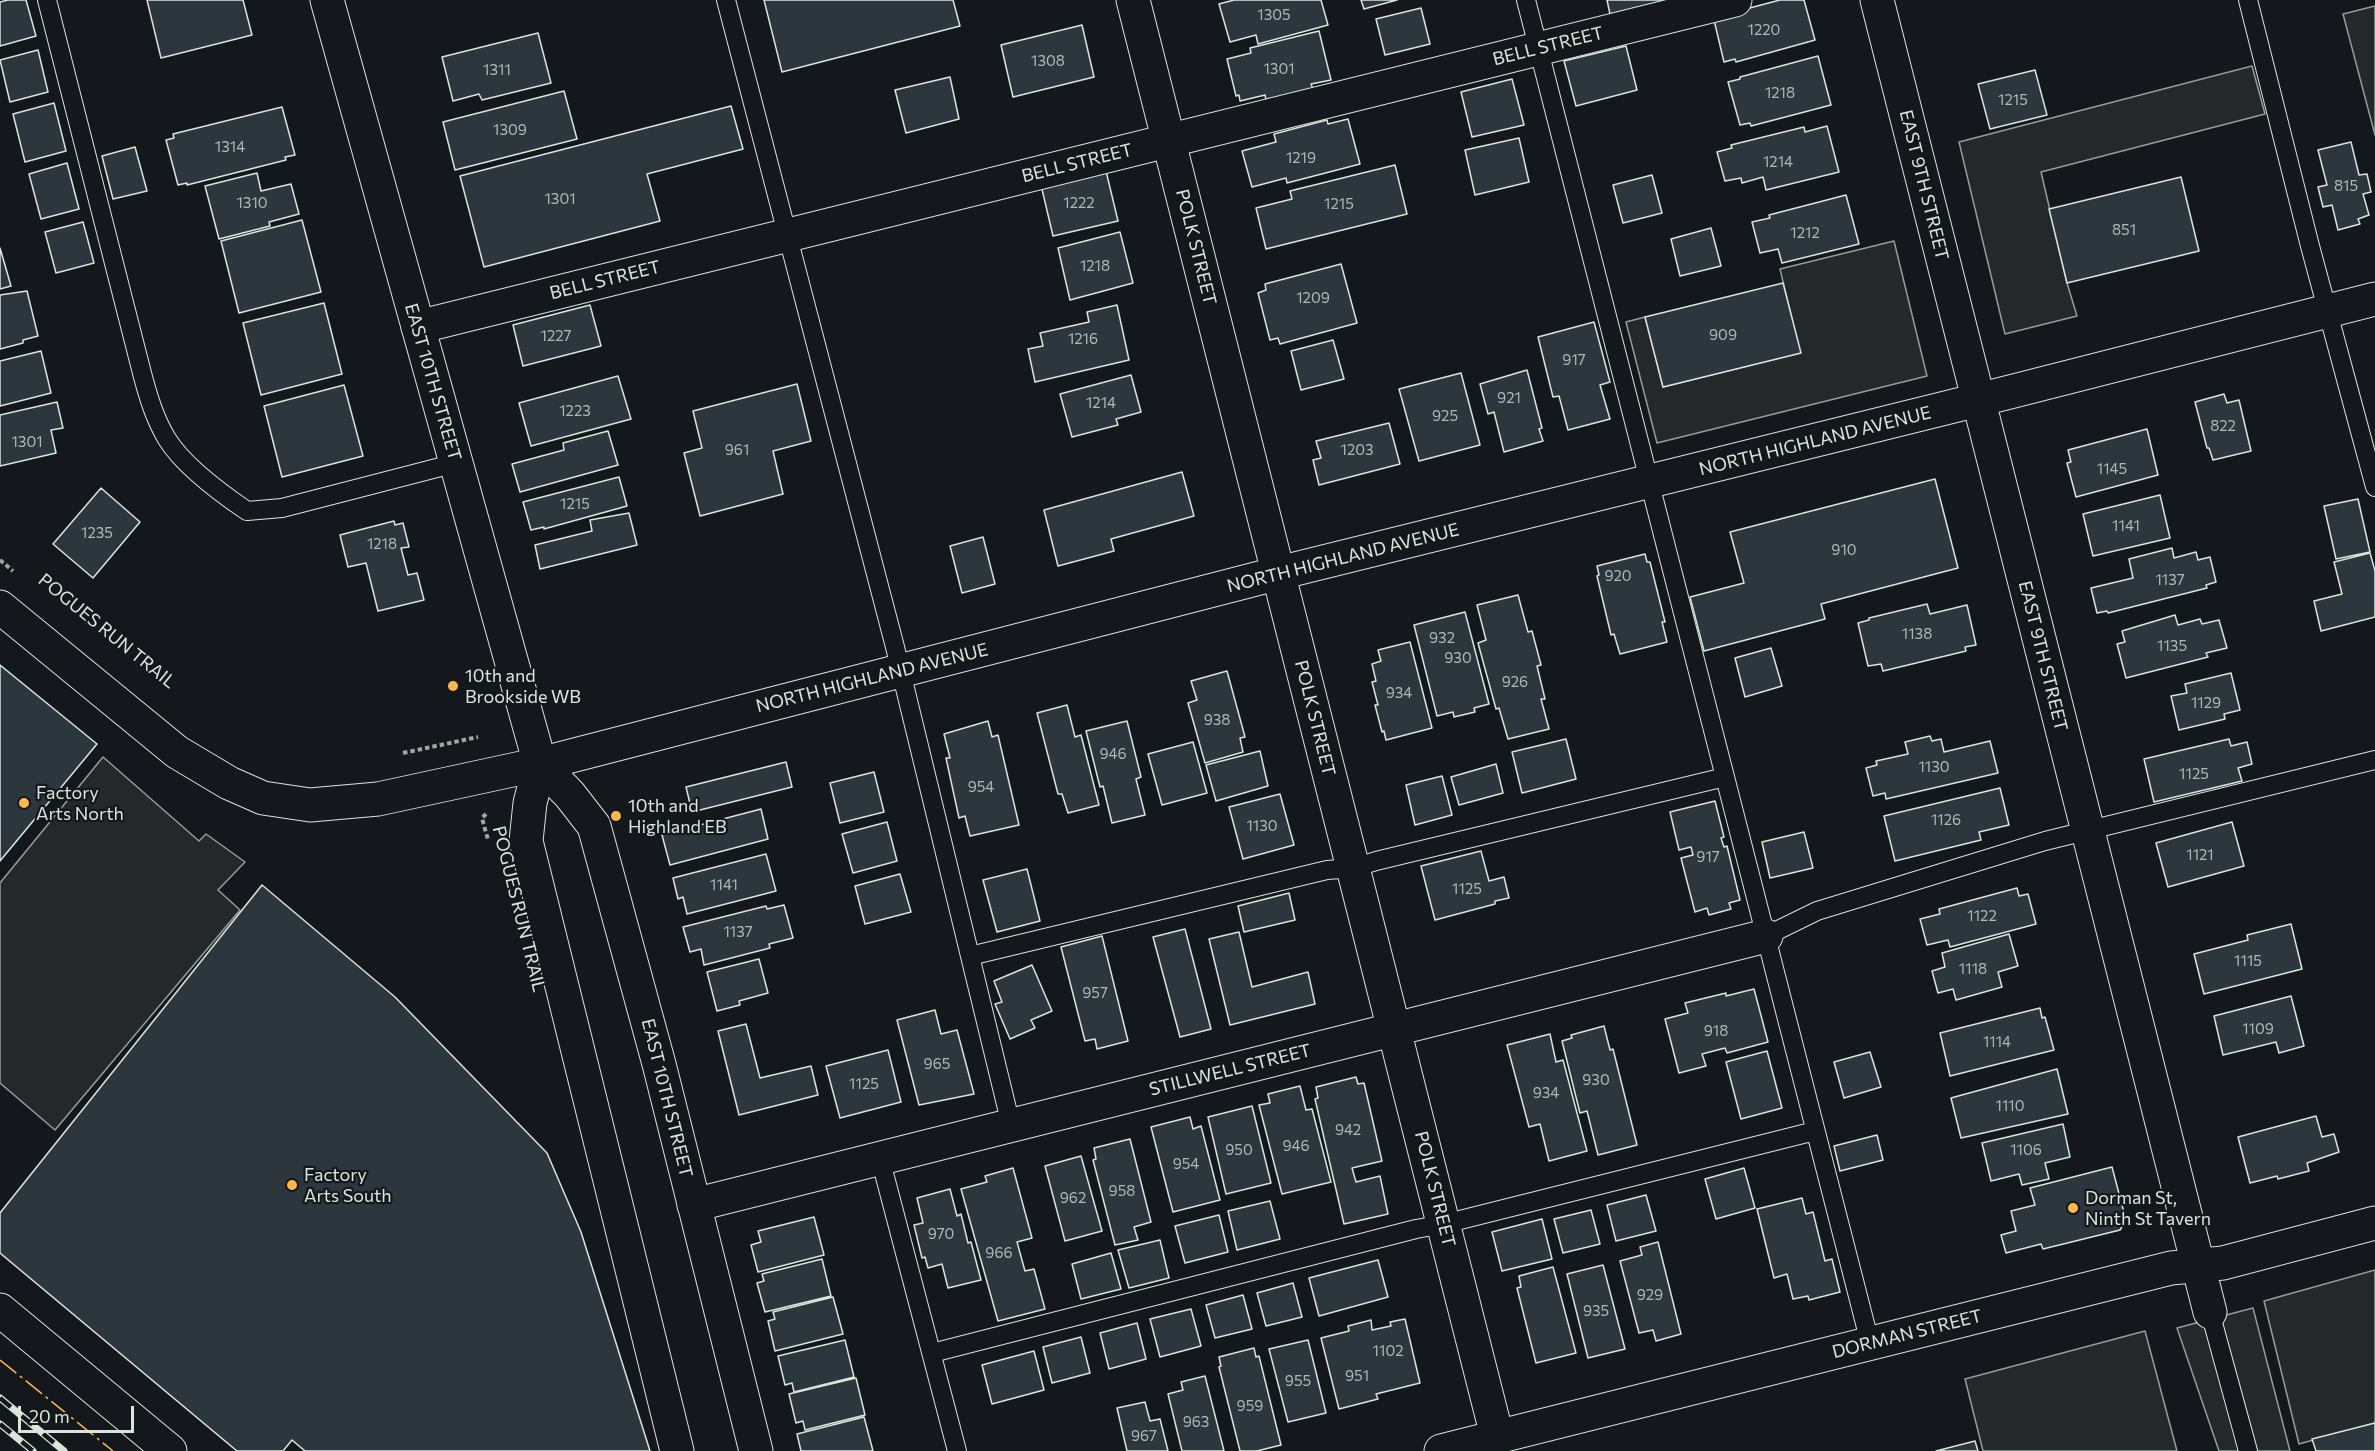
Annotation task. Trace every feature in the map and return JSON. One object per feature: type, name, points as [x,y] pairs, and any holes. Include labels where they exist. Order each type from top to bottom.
[{"type":"street","name":"EAST 10TH STREET","points":[[327,0],[540,764],[570,795],[594,826],[656,1052],[756,1451]]},
{"type":"street","name":"POLK STREET","points":[[1133,0],[1497,1436]]},
{"type":"street","name":"BELL STREET","points":[[418,327],[1736,0]]},
{"type":"street","name":"EAST 9TH STREET","points":[[1877,0],[2210,1312]]},
{"type":"street","name":"NORTH HIGHLAND AVENUE","points":[[0,607],[159,737],[201,768],[263,798],[310,805],[378,800],[491,773],[540,764],[1279,573],[1979,400],[2375,299]]},
{"type":"street","name":"EAST 10TH STREET","points":[[540,764],[530,803],[526,841],[677,1451]]},
{"type":"street","name":"STILLWELL STREET","points":[[694,1205],[1766,936]]},
{"type":"street","name":"DORMAN STREET","points":[[1441,1451],[2171,1268],[2223,1263],[2375,1223]]},
{"type":"street","points":[[0,1310],[170,1451]]},
{"type":"lane","points":[[48,0],[143,377],[153,412],[168,441],[223,494],[247,511],[282,508],[456,462]]},
{"type":"lane","points":[[726,0],[899,670],[1011,1125]]},
{"type":"lane","points":[[1526,0],[1870,1344]]},
{"type":"lane","points":[[2248,0],[2375,487]]},
{"type":"lane","points":[[1766,936],[1817,910],[2087,829],[2375,760]]},
{"type":"lane","points":[[970,956],[1327,870],[1354,868],[1725,777]]},
{"type":"lane","points":[[932,1353],[1416,1229],[1444,1224],[1815,1131]]},
{"type":"lane","points":[[880,1158],[957,1451]]},
{"type":"lane","points":[[2210,1312],[2248,1451]]},
{"type":"path","name":"POGUES RUN TRAIL","points":[[0,560],[18,575]]},
{"type":"path","name":"POGUES RUN TRAIL","points":[[398,754],[480,737],[497,799],[482,818],[488,842]]},
{"type":"shaded area","points":[[2375,6],[2375,135],[2343,14]]},
{"type":"shaded area","points":[[2252,66],[2265,114],[2041,172],[2077,316],[2005,334],[1959,142]]},
{"type":"shaded area","points":[[1894,241],[1927,376],[1657,443],[1626,322],[1645,317],[1663,387],[1800,353],[1780,269]]},
{"type":"shaded area","points":[[103,757],[199,841],[206,834],[245,862],[218,890],[240,910],[55,1130],[0,1083],[0,883]]},
{"type":"shaded area","points":[[2375,1270],[2375,1423],[2299,1444],[2264,1301]]},
{"type":"shaded area","points":[[2253,1308],[2290,1451],[2219,1451],[2177,1328]]},
{"type":"shaded area","points":[[2145,1331],[2177,1451],[1983,1451],[1965,1379]]},
{"type":"building","points":[[26,0],[36,36],[0,46],[0,2]]},
{"type":"building","points":[[147,0],[243,0],[252,35],[161,58]]},
{"type":"building","points":[[764,0],[953,0],[960,26],[782,72]]},
{"type":"building","points":[[1234,0],[1321,0],[1328,25],[1258,44],[1256,35],[1230,42],[1219,4]]},
{"type":"building","points":[[1361,0],[1397,0],[1364,9]]},
{"type":"building","points":[[1607,0],[1668,0],[1610,14]]},
{"type":"building","points":[[1780,0],[1804,0],[1815,40],[1736,62],[1735,59],[1724,62],[1714,20],[1723,15]]},
{"type":"building","points":[[1421,8],[1430,44],[1385,55],[1376,19]]},
{"type":"building","points":[[1082,25],[1094,77],[1013,97],[1001,45]]},
{"type":"building","points":[[1319,31],[1331,80],[1311,84],[1313,89],[1266,100],[1265,95],[1240,101],[1239,95],[1236,96],[1227,59],[1251,53],[1250,48]]},
{"type":"building","points":[[538,33],[551,83],[482,100],[479,94],[453,101],[442,57]]},
{"type":"building","points":[[1626,46],[1637,90],[1576,106],[1564,61]]},
{"type":"building","points":[[38,50],[48,92],[10,102],[0,60]]},
{"type":"building","points":[[1818,56],[1831,105],[1751,126],[1750,123],[1740,125],[1728,82]]},
{"type":"building","points":[[2035,70],[2047,115],[1990,129],[1978,84]]},
{"type":"building","points":[[950,77],[959,119],[906,133],[895,90]]},
{"type":"building","points":[[1512,79],[1524,125],[1472,137],[1461,92]]},
{"type":"building","points":[[564,91],[577,139],[455,170],[443,122]]},
{"type":"building","points":[[54,103],[66,151],[25,162],[13,114]]},
{"type":"building","points":[[731,106],[743,149],[647,174],[660,221],[484,267],[460,176]]},
{"type":"building","points":[[282,107],[295,155],[285,157],[286,160],[187,185],[187,183],[178,185],[166,140],[174,138],[173,134]]},
{"type":"building","points":[[1348,119],[1360,164],[1287,183],[1286,178],[1252,187],[1242,151],[1276,142],[1274,134],[1327,120],[1328,124]]},
{"type":"building","points":[[1827,126],[1839,172],[1766,190],[1763,177],[1742,183],[1741,178],[1725,181],[1717,152],[1732,148],[1731,145],[1804,127],[1805,132]]},
{"type":"building","points":[[1519,138],[1529,182],[1475,195],[1465,150]]},
{"type":"building","points":[[2351,142],[2359,175],[2367,174],[2371,192],[2363,194],[2369,215],[2358,219],[2360,224],[2338,230],[2332,205],[2323,207],[2318,187],[2327,185],[2318,150]]},
{"type":"building","points":[[135,147],[147,191],[113,199],[102,156]]},
{"type":"building","points":[[67,163],[79,209],[41,219],[29,174]]},
{"type":"building","points":[[1395,165],[1407,214],[1266,249],[1256,208],[1292,199],[1290,191]]},
{"type":"building","points":[[1106,171],[1118,221],[1053,236],[1041,185]]},
{"type":"building","points":[[257,173],[261,191],[291,184],[299,214],[269,222],[270,226],[219,239],[205,186]]},
{"type":"building","points":[[1652,175],[1662,213],[1623,223],[1613,185]]},
{"type":"building","points":[[2181,177],[2199,251],[2067,283],[2049,209]]},
{"type":"building","points":[[1846,195],[1859,244],[1782,263],[1778,249],[1760,253],[1752,222],[1770,218],[1769,215]]},
{"type":"building","points":[[302,220],[321,292],[239,313],[221,241]]},
{"type":"building","points":[[83,222],[94,263],[56,273],[45,232]]},
{"type":"building","points":[[1711,228],[1721,266],[1680,276],[1671,239]]},
{"type":"building","points":[[1120,232],[1133,283],[1070,300],[1058,248]]},
{"type":"building","points":[[0,248],[11,286],[0,289]]},
{"type":"building","points":[[1341,264],[1357,323],[1280,344],[1278,338],[1270,340],[1258,293],[1266,290],[1265,284]]},
{"type":"building","points":[[1783,283],[1801,353],[1663,387],[1645,317]]},
{"type":"building","points":[[27,291],[38,336],[0,349],[0,295]]},
{"type":"building","points":[[324,303],[342,374],[261,395],[243,323]]},
{"type":"building","points":[[590,305],[601,346],[523,366],[513,325]]},
{"type":"building","points":[[1117,305],[1129,360],[1035,382],[1028,349],[1043,346],[1040,333],[1089,322],[1087,312]]},
{"type":"building","points":[[1594,322],[1610,382],[1600,385],[1610,419],[1568,430],[1559,396],[1553,397],[1538,337]]},
{"type":"building","points":[[1333,340],[1344,379],[1301,390],[1291,351]]},
{"type":"building","points":[[41,351],[51,393],[0,406],[0,361]]},
{"type":"building","points":[[1527,370],[1542,428],[1539,429],[1543,441],[1504,452],[1494,412],[1488,414],[1480,384]]},
{"type":"building","points":[[1461,373],[1480,445],[1419,461],[1399,389]]},
{"type":"building","points":[[1131,375],[1141,412],[1116,419],[1118,425],[1072,437],[1060,394]]},
{"type":"building","points":[[618,376],[631,419],[531,446],[519,403]]},
{"type":"building","points":[[797,384],[811,441],[773,451],[783,494],[700,516],[684,453],[702,448],[693,411]]},
{"type":"building","points":[[344,385],[363,456],[282,477],[264,406]]},
{"type":"building","points":[[2224,394],[2227,403],[2239,400],[2251,451],[2213,460],[2207,448],[2195,402]]},
{"type":"building","points":[[57,402],[63,428],[51,430],[56,453],[0,466],[0,415]]},
{"type":"building","points":[[1389,423],[1400,464],[1319,485],[1313,460],[1321,458],[1316,441]]},
{"type":"building","points":[[2147,429],[2158,475],[2076,497],[2067,463],[2071,462],[2068,450]]},
{"type":"building","points":[[608,431],[618,465],[520,492],[512,464],[564,450],[563,443]]},
{"type":"building","points":[[1182,472],[1194,516],[1111,539],[1114,551],[1058,566],[1044,510]]},
{"type":"building","points":[[619,477],[627,506],[544,529],[544,527],[531,530],[523,502]]},
{"type":"building","points":[[1935,479],[1958,568],[1821,604],[1825,619],[1704,651],[1690,597],[1744,583],[1730,532]]},
{"type":"building","points":[[101,488],[140,522],[93,578],[53,544]]},
{"type":"building","points":[[2160,495],[2170,538],[2093,556],[2083,514]]},
{"type":"building","points":[[2358,499],[2370,552],[2336,559],[2324,506]]},
{"type":"building","points":[[629,513],[637,545],[540,569],[535,545],[592,531],[590,520]]},
{"type":"building","points":[[394,521],[395,525],[403,523],[409,547],[401,548],[408,575],[417,573],[424,600],[378,611],[366,563],[348,567],[340,535]]},
{"type":"building","points":[[983,537],[995,584],[962,593],[950,546]]},
{"type":"building","points":[[2172,548],[2174,558],[2196,552],[2198,560],[2210,557],[2216,582],[2206,585],[2207,588],[2108,613],[2107,611],[2097,613],[2091,588],[2133,578],[2129,559]]},
{"type":"building","points":[[2370,553],[2375,571],[2375,617],[2321,631],[2314,601],[2342,594],[2334,562]]},
{"type":"building","points":[[1645,554],[1647,562],[1650,562],[1665,622],[1662,622],[1667,642],[1620,654],[1614,634],[1611,635],[1597,576],[1599,575],[1597,566]]},
{"type":"building","points":[[1518,595],[1528,632],[1532,631],[1541,665],[1537,666],[1545,699],[1541,699],[1549,729],[1508,739],[1499,708],[1496,709],[1478,643],[1486,640],[1477,605]]},
{"type":"building","points":[[1927,604],[1930,614],[1967,605],[1976,645],[1965,647],[1966,651],[1883,671],[1881,664],[1868,666],[1858,623],[1869,620],[1869,618]]},
{"type":"building","points":[[1465,612],[1489,704],[1474,708],[1475,712],[1454,717],[1453,712],[1437,716],[1414,625]]},
{"type":"building","points":[[2175,615],[2178,625],[2200,619],[2202,624],[2219,620],[2227,648],[2206,653],[2208,657],[2126,678],[2117,644],[2125,642],[2122,631]]},
{"type":"building","points":[[1410,642],[1432,728],[1386,740],[1375,705],[1378,705],[1372,682],[1376,681],[1372,664],[1381,661],[1378,650]]},
{"type":"building","points":[[1771,648],[1782,686],[1745,697],[1735,658]]},
{"type":"building","name":"Factory Arts North","points":[[0,665],[97,744],[0,861]]},
{"type":"building","points":[[1227,671],[1245,737],[1240,738],[1243,752],[1205,763],[1188,703],[1197,700],[1191,681]]},
{"type":"building","points":[[2231,673],[2240,710],[2224,714],[2225,719],[2179,730],[2171,696],[2187,693],[2185,684]]},
{"type":"building","points":[[1067,705],[1075,737],[1081,735],[1099,805],[1068,813],[1062,794],[1058,794],[1037,713]]},
{"type":"building","points":[[988,721],[992,737],[998,735],[1019,825],[970,836],[965,816],[959,818],[946,758],[950,758],[944,734]]},
{"type":"building","points":[[1127,721],[1141,777],[1136,779],[1145,815],[1112,823],[1086,731]]},
{"type":"building","points":[[1930,736],[1932,741],[1941,739],[1944,752],[1990,741],[1998,773],[1886,799],[1885,793],[1873,796],[1866,768],[1877,765],[1876,761],[1908,754],[1905,742]]},
{"type":"building","points":[[1566,739],[1576,779],[1522,793],[1512,752]]},
{"type":"building","points":[[2229,739],[2231,746],[2247,742],[2252,764],[2238,768],[2242,781],[2154,802],[2144,759]]},
{"type":"building","points":[[1193,742],[1207,793],[1162,805],[1148,754]]},
{"type":"building","points":[[1260,751],[1268,786],[1216,801],[1206,765]]},
{"type":"building","points":[[786,762],[792,787],[692,812],[686,787]]},
{"type":"building","points":[[1496,764],[1503,793],[1459,805],[1451,777]]},
{"type":"building","points":[[874,772],[884,812],[840,823],[830,783]]},
{"type":"building","points":[[1442,776],[1452,815],[1415,825],[1406,785]]},
{"type":"building","points":[[2000,788],[2009,825],[1979,832],[1981,840],[1895,861],[1884,816]]},
{"type":"building","points":[[1280,794],[1294,845],[1243,859],[1229,807]]},
{"type":"building","points":[[1715,801],[1724,837],[1721,838],[1724,847],[1727,846],[1740,900],[1729,903],[1731,909],[1709,915],[1707,908],[1695,912],[1681,858],[1693,855],[1691,847],[1679,850],[1670,812]]},
{"type":"building","points":[[761,809],[768,839],[670,865],[662,835]]},
{"type":"building","points":[[887,822],[897,861],[853,873],[842,834]]},
{"type":"building","points":[[2232,822],[2244,866],[2168,887],[2156,843]]},
{"type":"building","points":[[1804,832],[1813,868],[1770,878],[1762,842]]},
{"type":"building","points":[[1481,851],[1489,881],[1504,877],[1509,898],[1435,920],[1421,866]]},
{"type":"building","points":[[766,854],[776,891],[687,914],[683,897],[678,899],[673,878]]},
{"type":"building","points":[[1027,869],[1040,921],[997,932],[983,880]]},
{"type":"building","points":[[900,874],[911,912],[865,924],[855,886]]},
{"type":"building","name":"Factory Arts South","points":[[262,885],[395,997],[547,1153],[581,1232],[650,1451],[305,1451],[292,1440],[283,1451],[237,1451],[0,1253],[0,1213]]},
{"type":"building","points":[[2017,888],[2019,896],[2028,894],[2036,924],[1950,947],[1948,940],[1927,945],[1920,919],[1940,914],[1939,909]]},
{"type":"building","points":[[1289,893],[1295,920],[1244,932],[1238,906]]},
{"type":"building","points":[[784,905],[793,938],[769,944],[770,948],[704,965],[701,949],[690,952],[683,927],[766,906],[767,909]]},
{"type":"building","points":[[2291,924],[2302,969],[2204,994],[2194,954],[2248,940],[2247,935]]},
{"type":"building","points":[[1185,929],[1211,1029],[1180,1037],[1153,937]]},
{"type":"building","points":[[1239,932],[1252,987],[1308,972],[1315,1004],[1230,1025],[1209,939]]},
{"type":"building","points":[[2009,934],[2018,966],[1998,972],[2002,987],[1956,1000],[1953,989],[1938,993],[1932,971],[1945,967],[1942,953]]},
{"type":"building","points":[[1102,936],[1128,1041],[1097,1049],[1095,1039],[1085,1041],[1061,947]]},
{"type":"building","points":[[759,959],[768,993],[739,1001],[740,1005],[717,1011],[707,972]]},
{"type":"building","points":[[1032,965],[1052,1011],[1031,1020],[1035,1028],[1010,1039],[995,1004],[1002,1002],[994,981]]},
{"type":"building","points":[[1754,989],[1768,1042],[1727,1053],[1725,1048],[1702,1054],[1706,1066],[1679,1073],[1665,1019],[1688,1013],[1685,1003]]},
{"type":"building","points":[[2291,996],[2304,1046],[2279,1053],[2276,1042],[2223,1055],[2214,1016]]},
{"type":"building","points":[[2040,1008],[2042,1018],[2045,1017],[2054,1050],[1950,1076],[1940,1033]]},
{"type":"building","points":[[935,1010],[941,1034],[957,1030],[974,1094],[919,1105],[897,1020]]},
{"type":"building","points":[[746,1024],[760,1078],[811,1066],[818,1095],[739,1115],[718,1031]]},
{"type":"building","points":[[1604,1026],[1610,1050],[1613,1049],[1637,1145],[1598,1155],[1587,1111],[1580,1113],[1562,1041],[1572,1038],[1571,1035]]},
{"type":"building","points":[[1550,1034],[1556,1062],[1563,1060],[1587,1151],[1549,1161],[1540,1124],[1529,1127],[1507,1045]]},
{"type":"building","points":[[888,1050],[901,1102],[840,1118],[826,1066]]},
{"type":"building","points":[[1767,1051],[1782,1108],[1741,1119],[1726,1062]]},
{"type":"building","points":[[1870,1052],[1881,1087],[1844,1098],[1834,1062]]},
{"type":"building","points":[[2057,1069],[2068,1114],[1961,1138],[1951,1098]]},
{"type":"building","points":[[1356,1077],[1358,1084],[1364,1083],[1382,1161],[1352,1168],[1356,1182],[1380,1176],[1388,1214],[1344,1224],[1315,1099],[1318,1098],[1316,1087]]},
{"type":"building","points":[[1300,1086],[1306,1110],[1312,1109],[1331,1182],[1282,1194],[1259,1105],[1270,1103],[1268,1094]]},
{"type":"building","points":[[1252,1106],[1271,1183],[1226,1194],[1208,1117]]},
{"type":"building","points":[[2316,1116],[2322,1137],[2334,1134],[2339,1152],[2307,1163],[2309,1171],[2250,1183],[2238,1137]]},
{"type":"building","points":[[1190,1117],[1193,1129],[1201,1126],[1220,1200],[1173,1212],[1151,1127]]},
{"type":"building","points":[[2063,1124],[2070,1157],[2045,1163],[2049,1179],[2022,1185],[2019,1174],[1991,1181],[1982,1143]]},
{"type":"building","points":[[1877,1135],[1883,1160],[1840,1171],[1834,1146]]},
{"type":"building","points":[[1130,1139],[1151,1222],[1134,1227],[1138,1240],[1115,1245],[1093,1160],[1096,1159],[1094,1148]]},
{"type":"building","points":[[1081,1156],[1102,1231],[1065,1241],[1045,1166]]},
{"type":"building","name":"Dorman St, Ninth St Tavern","points":[[2112,1167],[2126,1220],[2120,1230],[2043,1249],[2041,1244],[2006,1253],[2001,1235],[2016,1231],[2011,1211],[2035,1205],[2030,1188]]},
{"type":"building","points":[[1013,1168],[1032,1238],[1017,1242],[1025,1271],[1034,1269],[1045,1309],[998,1321],[961,1189],[987,1182],[985,1176]]},
{"type":"building","points":[[1744,1168],[1755,1208],[1716,1219],[1705,1179]]},
{"type":"building","points":[[950,1189],[957,1216],[961,1214],[968,1243],[971,1242],[981,1280],[948,1288],[942,1264],[928,1268],[925,1257],[922,1258],[914,1225],[923,1223],[917,1198]]},
{"type":"building","points":[[1646,1195],[1656,1231],[1616,1241],[1607,1205]]},
{"type":"building","points":[[1802,1198],[1806,1214],[1813,1212],[1825,1261],[1832,1259],[1840,1292],[1809,1300],[1808,1296],[1793,1299],[1787,1274],[1774,1278],[1757,1209]]},
{"type":"building","points":[[1270,1201],[1280,1239],[1237,1250],[1228,1211]]},
{"type":"building","points":[[1591,1210],[1600,1244],[1563,1253],[1554,1219]]},
{"type":"building","points":[[1219,1215],[1228,1252],[1185,1263],[1175,1226]]},
{"type":"building","points":[[814,1217],[824,1255],[758,1272],[751,1245],[761,1242],[758,1231]]},
{"type":"building","points":[[1542,1219],[1552,1259],[1502,1271],[1492,1232]]},
{"type":"building","points":[[1160,1240],[1169,1278],[1129,1288],[1118,1250]]},
{"type":"building","points":[[1658,1242],[1681,1334],[1656,1341],[1653,1330],[1639,1333],[1620,1261],[1642,1255],[1640,1247]]},
{"type":"building","points":[[1111,1253],[1121,1289],[1081,1299],[1072,1264]]},
{"type":"building","points":[[822,1259],[831,1296],[765,1312],[757,1283],[764,1281],[762,1274]]},
{"type":"building","points":[[1378,1260],[1388,1297],[1319,1316],[1309,1278]]},
{"type":"building","points":[[1603,1265],[1625,1349],[1588,1358],[1567,1274]]},
{"type":"building","points":[[1553,1267],[1576,1353],[1536,1363],[1517,1288],[1521,1287],[1519,1276]]},
{"type":"building","points":[[1293,1283],[1302,1317],[1266,1326],[1257,1293]]},
{"type":"building","points":[[1243,1295],[1252,1329],[1215,1338],[1206,1305]]},
{"type":"building","points":[[833,1297],[843,1334],[775,1351],[768,1321],[775,1319],[773,1312]]},
{"type":"building","points":[[1191,1309],[1201,1346],[1160,1357],[1150,1319]]},
{"type":"building","points":[[1405,1319],[1420,1383],[1376,1394],[1378,1399],[1339,1409],[1321,1338],[1349,1331],[1348,1326],[1371,1320],[1372,1330],[1391,1326],[1390,1322]]},
{"type":"building","points":[[1137,1323],[1146,1359],[1109,1369],[1100,1333]]},
{"type":"building","points":[[1081,1337],[1090,1373],[1052,1383],[1043,1347]]},
{"type":"building","points":[[845,1340],[854,1377],[794,1392],[792,1383],[785,1385],[778,1356]]},
{"type":"building","points":[[1308,1340],[1326,1413],[1288,1422],[1269,1349]]},
{"type":"building","points":[[1254,1348],[1256,1357],[1259,1356],[1281,1445],[1257,1451],[1240,1451],[1219,1367],[1221,1366],[1219,1357]]},
{"type":"building","points":[[1034,1351],[1044,1390],[992,1404],[982,1365]]},
{"type":"building","points":[[1205,1376],[1224,1451],[1182,1451],[1168,1394],[1183,1390],[1181,1382]]},
{"type":"building","points":[[856,1378],[865,1415],[805,1430],[803,1421],[796,1423],[789,1394]]},
{"type":"building","points":[[1145,1402],[1150,1421],[1160,1419],[1168,1451],[1127,1451],[1117,1408]]},
{"type":"building","points":[[864,1417],[873,1451],[801,1451],[797,1434]]},
{"type":"building","points":[[2375,1423],[2375,1451],[2316,1451],[2312,1439]]},
{"type":"building","points":[[1975,1441],[1978,1451],[1936,1451]]},
{"type":"railway","points":[[0,1398],[64,1451]]},
{"type":"railway","points":[[0,1424],[33,1451]]},
{"type":"power","points":[[0,1360],[113,1451]]},
{"type":"place","name":"10th and Brookside WB","points":[[453,686]]},
{"type":"place","name":"Factory Arts North","points":[[24,803]]},
{"type":"place","name":"10th and Highland EB","points":[[616,816]]},
{"type":"place","name":"Factory Arts South","points":[[292,1185]]},
{"type":"place","name":"Dorman St, Ninth St Tavern","points":[[2073,1208]]}]
